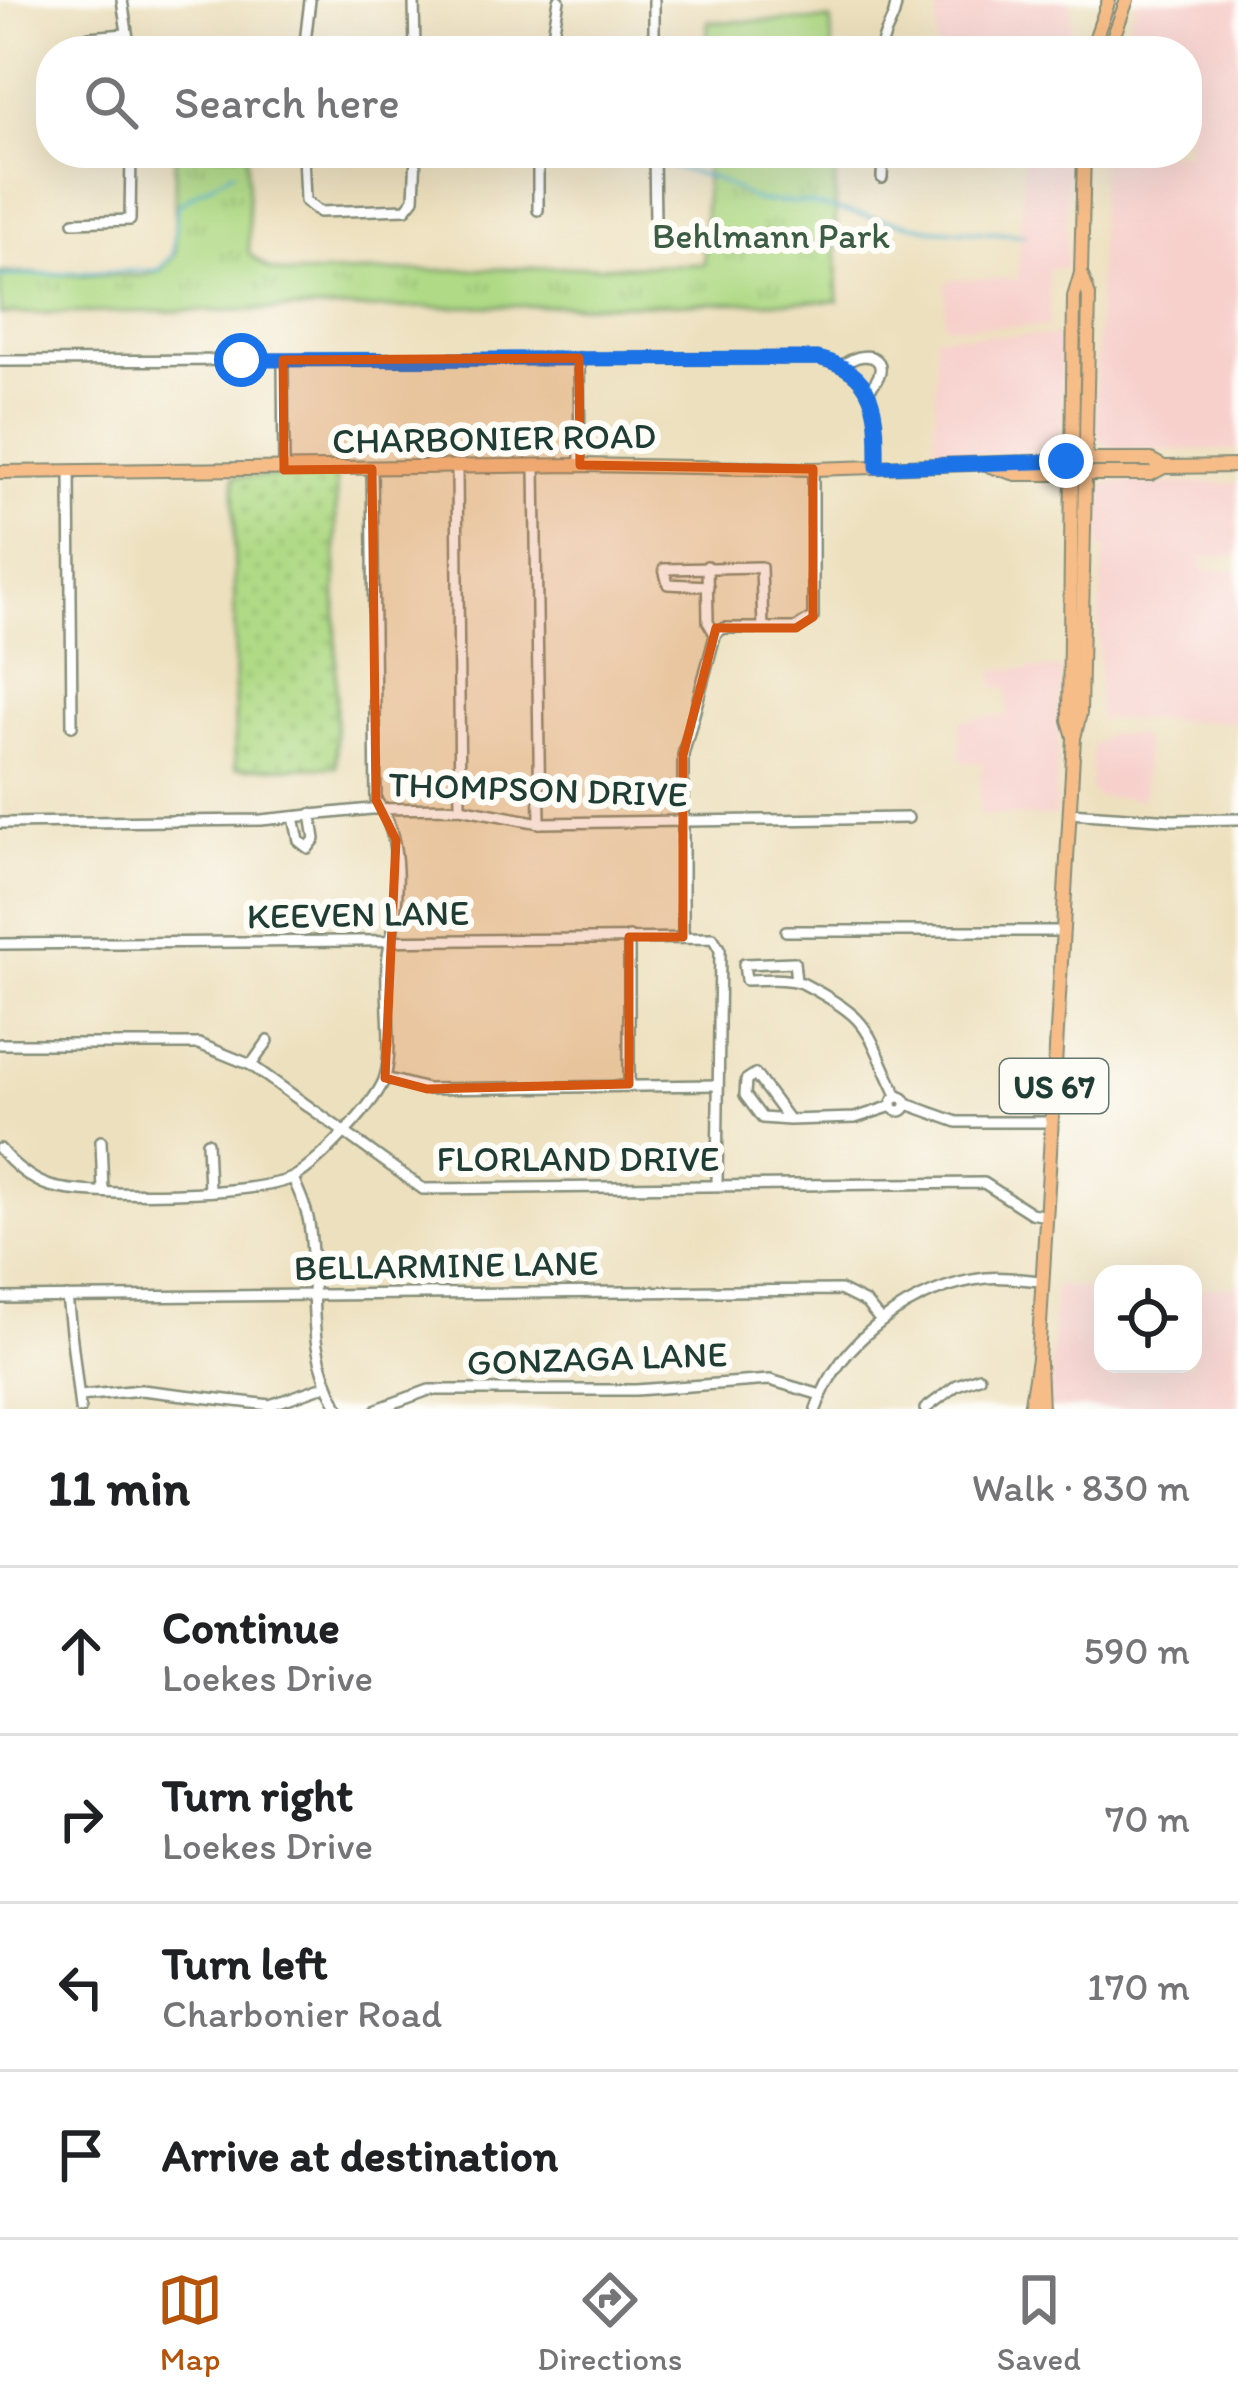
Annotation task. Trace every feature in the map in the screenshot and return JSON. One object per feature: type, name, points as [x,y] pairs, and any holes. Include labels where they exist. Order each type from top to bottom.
[{"type":"main road","points":[[1096,36],[1109,0]]},
{"type":"main road","points":[[1113,36],[1126,0]]},
{"type":"main road","name":"US 67","points":[[1074,738],[1070,720],[1088,296],[1081,273],[1084,168]]},
{"type":"main road","points":[[1051,461],[1080,432],[1119,460]]},
{"type":"main road","points":[[1080,467],[1151,460],[1164,467]]},
{"type":"main road","name":"CHARBONIER ROAD","points":[[0,472],[580,465],[813,469],[1051,461],[1080,467]]},
{"type":"main road","name":"CHARBONIER ROAD","points":[[988,465],[1016,474],[1080,467]]},
{"type":"main road","points":[[1080,467],[1109,474],[1238,466]]},
{"type":"main road","name":"US 67","points":[[1030,1409],[1038,1359],[1074,738],[1080,720],[1086,505],[1080,467]]},
{"type":"main road","points":[[1086,505],[1095,485],[1109,474]]},
{"type":"main road","name":"US 67","points":[[1038,1359],[1041,1409]]},
{"type":"street","points":[[101,36],[125,34],[122,0]]},
{"type":"street","points":[[306,36],[310,0]]},
{"type":"street","points":[[414,0],[415,36]]},
{"type":"street","points":[[553,36],[559,0]]},
{"type":"street","points":[[654,0],[654,36]]},
{"type":"street","points":[[885,36],[896,0]]},
{"type":"street","points":[[74,222],[130,220],[131,168]]},
{"type":"street","points":[[303,168],[309,206],[333,212],[399,211],[411,206],[416,168]]},
{"type":"street","points":[[538,168],[538,210]]},
{"type":"street","points":[[654,168],[655,222]]},
{"type":"street","points":[[882,168],[882,178]]},
{"type":"street","points":[[843,365],[856,355],[877,360],[879,379],[868,390]]},
{"type":"street","points":[[579,358],[580,465]]},
{"type":"street","points":[[0,361],[818,358],[843,365],[868,390],[876,413],[877,467]]},
{"type":"street","points":[[283,360],[284,470]]},
{"type":"street","points":[[535,468],[540,823]]},
{"type":"street","points":[[0,1149],[5,1166],[50,1186],[103,1191],[254,1189],[292,1178],[345,1132],[386,1078],[396,840],[376,800],[372,469]]},
{"type":"street","points":[[683,937],[684,742],[716,634],[725,628],[796,628],[813,617],[813,469]]},
{"type":"street","points":[[457,470],[460,808]]},
{"type":"street","points":[[70,472],[72,726]]},
{"type":"street","points":[[708,586],[668,584],[662,574],[666,566],[760,567],[763,628]]},
{"type":"street","points":[[707,566],[708,622],[716,634]]},
{"type":"street","name":"THOMPSON DRIVE","points":[[0,823],[460,808],[540,823],[908,818]]},
{"type":"street","points":[[1070,813],[1238,819]]},
{"type":"street","name":"THOMPSON DRIVE","points":[[294,817],[299,841],[308,848],[315,839],[311,814]]},
{"type":"street","points":[[786,931],[1063,931]]},
{"type":"street","points":[[628,937],[628,1084]]},
{"type":"street","name":"KEEVEN LANE","points":[[0,944],[716,940],[720,950],[718,1085]]},
{"type":"street","points":[[796,981],[794,962],[744,964],[746,980],[796,981],[856,1014],[868,1028],[899,1102]]},
{"type":"street","points":[[251,1065],[268,1041]]},
{"type":"street","name":"FLORLAND DRIVE","points":[[0,1044],[199,1044],[251,1065],[423,1189],[984,1183],[1031,1213],[1046,1216]]},
{"type":"street","points":[[789,1120],[755,1074],[746,1080],[745,1095],[762,1118],[789,1120],[855,1118],[899,1102],[957,1122],[1052,1122]]},
{"type":"street","points":[[386,1078],[428,1088],[718,1085],[717,1183]]},
{"type":"street","points":[[101,1141],[103,1191]]},
{"type":"street","points":[[207,1142],[209,1190]]},
{"type":"street","points":[[292,1178],[309,1224],[312,1328],[327,1385],[339,1409]]},
{"type":"street","points":[[816,1409],[847,1353],[881,1321],[931,1294],[986,1278],[1042,1281]]},
{"type":"street","name":"BELLARMINE LANE","points":[[0,1298],[840,1290],[866,1303],[881,1321]]},
{"type":"street","points":[[67,1297],[80,1409]]},
{"type":"street","points":[[925,1409],[937,1397],[979,1377]]},
{"type":"street","name":"GONZAGA LANE","points":[[377,1409],[429,1390],[636,1390],[770,1380],[820,1395]]},
{"type":"street","points":[[80,1396],[141,1390],[270,1405],[327,1385]]},
{"type":"highlighted area","points":[[579,358],[580,465],[813,469],[813,617],[796,628],[716,628],[683,755],[683,937],[629,937],[629,1084],[427,1089],[385,1078],[396,840],[376,800],[372,469],[284,470],[283,360]]},
{"type":"shaded area","points":[[937,0],[1071,0],[1071,36],[937,36]]},
{"type":"shaded area","points":[[1137,0],[1238,0],[1238,450],[1114,450],[1098,438],[1101,168],[1202,168],[1202,36],[1125,36]]},
{"type":"shaded area","points":[[1023,168],[1066,168],[1066,269],[1048,269],[1049,327],[948,326],[944,322],[946,283],[953,279],[1018,279]]},
{"type":"shaded area","points":[[936,335],[1060,336],[1062,440],[1056,452],[935,456]]},
{"type":"shaded area","points":[[1107,483],[1238,483],[1238,556],[1195,559],[1203,562],[1204,569],[1238,571],[1238,722],[1099,719],[1099,620],[1104,556],[1110,550],[1099,549],[1100,490]]},
{"type":"shaded area","points":[[995,669],[1061,669],[1055,817],[980,815],[980,772],[985,764],[960,761],[960,720],[1007,715],[1008,688],[994,687]]},
{"type":"shaded area","points":[[1108,734],[1138,735],[1145,742],[1143,799],[1096,797],[1090,787],[1093,745]]},
{"type":"shaded area","points":[[1238,1285],[1238,1409],[1050,1409],[1055,1286],[1094,1289],[1094,1373],[1202,1373],[1202,1288]]},
{"type":"green space","points":[[831,20],[832,36],[708,36],[708,22]]},
{"type":"green space","name":"Behlmann Park","points":[[175,168],[247,168],[249,254],[269,269],[288,274],[704,264],[706,168],[834,168],[838,301],[0,314],[0,273],[142,276],[160,271],[175,254]]},
{"type":"green space","points":[[234,477],[336,477],[336,767],[235,768]]},
{"type":"waterway","points":[[674,168],[713,178],[758,201],[804,203],[931,229],[1024,235]]},
{"type":"waterway","points":[[0,276],[159,270],[173,255],[177,205],[234,171]]},
{"type":"route","points":[[241,360],[818,358],[843,365],[868,390],[876,413],[877,467],[1066,461]]}]
